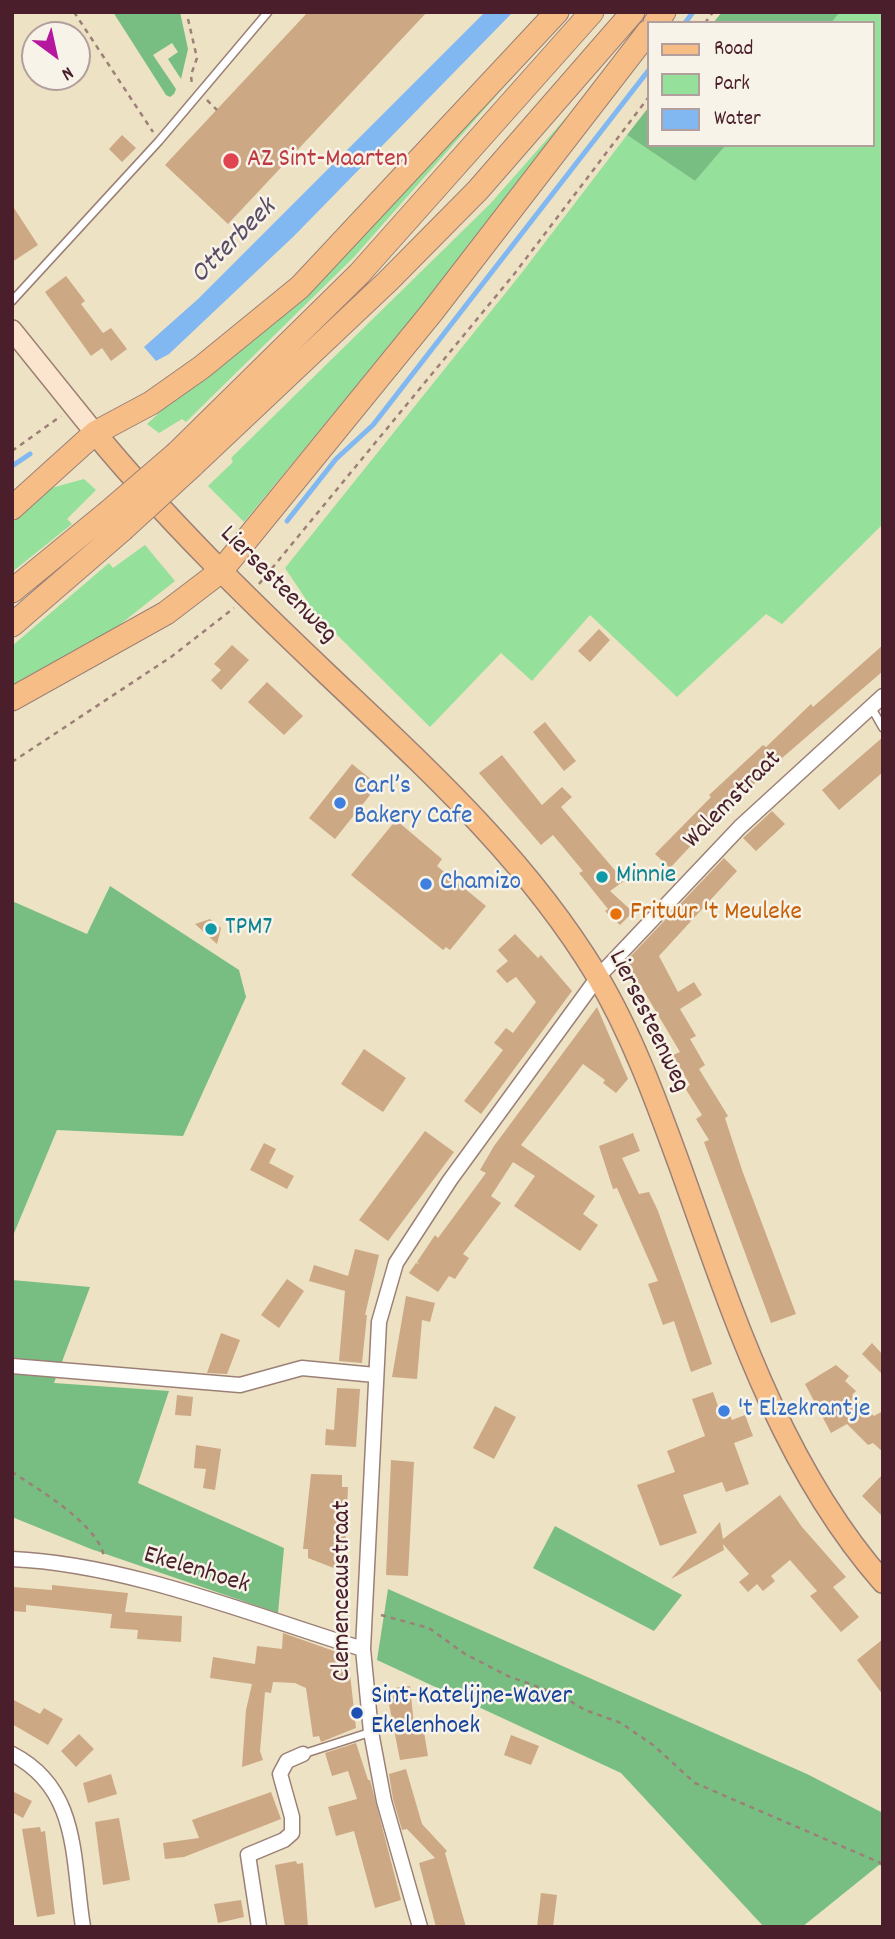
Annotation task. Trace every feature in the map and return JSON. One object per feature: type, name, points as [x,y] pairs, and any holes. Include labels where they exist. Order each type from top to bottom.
[{"type":"highway","points":[[12,508],[95,433],[151,403],[202,367],[300,287],[557,12]]},
{"type":"highway","points":[[185,459],[359,274],[592,12]]},
{"type":"highway","points":[[12,625],[114,522],[388,281],[478,190],[633,12]]},
{"type":"highway","points":[[12,699],[166,613],[221,570],[432,312],[646,35]]},
{"type":"highway","points":[[12,591],[114,522]]},
{"type":"main road","points":[[12,330],[95,433]]},
{"type":"main road","name":"Liersesteenweg","points":[[95,433],[168,516],[221,570],[462,803],[558,916],[598,977],[625,1030],[763,1383],[806,1472],[883,1582]]},
{"type":"street","name":"Walemstraat","points":[[598,977],[740,827],[883,696]]},
{"type":"street","name":"Clemenceaustraat","points":[[419,1927],[384,1801],[371,1731],[363,1649],[375,1375],[382,1307],[396,1263],[450,1180],[598,977]]},
{"type":"street","points":[[12,1366],[240,1385],[302,1368],[375,1375]]},
{"type":"street","name":"Ekelenhoek","points":[[12,1559],[106,1570],[363,1649]]},
{"type":"street","points":[[12,1754],[34,1765],[51,1782],[62,1802],[83,1927]]},
{"type":"street","points":[[260,1927],[248,1855],[284,1840],[292,1833],[292,1818],[280,1774],[287,1760],[303,1754]]},
{"type":"lane","points":[[12,301],[159,141],[268,12]]},
{"type":"lane","points":[[870,707],[883,728]]},
{"type":"lane","points":[[303,1754],[371,1731]]},
{"type":"path","points":[[74,12],[159,141]]},
{"type":"path","points":[[188,19],[197,58],[190,83],[217,110]]},
{"type":"path","points":[[12,762],[171,657],[248,597],[498,295],[646,101]]},
{"type":"path","points":[[12,451],[74,407]]},
{"type":"path","points":[[12,1472],[53,1499],[87,1528],[103,1547],[106,1570]]},
{"type":"path","points":[[365,1610],[429,1628],[466,1654],[508,1676],[560,1695],[584,1710],[621,1723],[653,1745],[695,1783],[883,1864]]},
{"type":"green space","points":[[113,12],[180,12],[188,49],[181,79],[168,59],[178,52],[172,43],[153,55],[176,89],[170,97],[166,95]]},
{"type":"green space","points":[[570,12],[354,257],[186,422],[182,419],[159,433],[147,424],[173,400],[219,369],[275,323]]},
{"type":"green space","points":[[722,12],[840,12],[833,21],[715,21]]},
{"type":"green space","points":[[840,12],[883,12],[883,524],[782,624],[766,614],[677,697],[590,615],[532,681],[501,653],[430,727],[316,614],[285,568],[520,275],[627,135],[695,181],[724,147],[874,147],[874,21],[833,21]]},
{"type":"green space","points":[[609,69],[430,296],[244,522],[208,486],[233,462],[231,458],[490,204]]},
{"type":"green space","points":[[646,111],[646,147],[724,147],[695,181],[627,135]]},
{"type":"green space","points":[[84,479],[96,490],[67,519],[72,524],[12,572],[12,519],[44,490]]},
{"type":"green space","points":[[145,545],[175,581],[118,626],[12,689],[12,646],[109,563],[113,568]]},
{"type":"green space","points":[[110,886],[239,970],[246,997],[183,1136],[57,1130],[12,1238],[12,901],[87,934]]},
{"type":"green space","points":[[12,1280],[90,1287],[54,1383],[169,1391],[138,1483],[284,1548],[278,1613],[91,1549],[12,1517]]},
{"type":"green space","points":[[555,1526],[682,1595],[654,1631],[533,1568]]},
{"type":"green space","points":[[388,1589],[807,1774],[883,1813],[883,1866],[879,1865],[802,1927],[764,1927],[621,1773],[377,1660]]},
{"type":"water","points":[[485,12],[513,12],[294,236],[169,354],[156,361],[144,347],[198,299]]},
{"type":"building","points":[[308,12],[427,12],[228,224],[165,165]]},
{"type":"building","points":[[122,135],[136,148],[122,162],[109,149]]},
{"type":"building","points":[[12,205],[38,245],[12,262]]},
{"type":"building","points":[[66,276],[85,301],[81,304],[103,333],[111,328],[127,349],[111,361],[102,348],[91,356],[45,292]]},
{"type":"building","points":[[599,629],[610,640],[590,662],[578,651]]},
{"type":"building","points":[[232,645],[249,660],[221,690],[211,680],[221,670],[214,664]]},
{"type":"building","points":[[883,645],[883,671],[782,758],[715,820],[670,868],[655,854],[711,797],[709,795],[763,745],[766,747],[811,704],[813,707]]},
{"type":"building","points":[[267,682],[303,716],[284,735],[248,702]]},
{"type":"building","points":[[545,722],[576,761],[564,771],[533,732]]},
{"type":"building","points":[[883,737],[883,772],[839,810],[822,790]]},
{"type":"building","points":[[502,755],[542,805],[562,787],[572,797],[561,807],[624,881],[610,891],[633,912],[620,925],[605,911],[608,909],[579,873],[583,871],[553,835],[541,845],[479,773]]},
{"type":"building","points":[[352,764],[378,785],[335,839],[309,818]]},
{"type":"building","points":[[772,811],[785,824],[756,851],[743,838]]},
{"type":"building","points":[[396,820],[442,859],[437,866],[486,906],[450,950],[446,947],[443,950],[351,875]]},
{"type":"building","points":[[724,858],[737,871],[659,956],[678,992],[694,982],[702,995],[680,1009],[696,1036],[690,1039],[705,1065],[699,1069],[728,1116],[725,1118],[742,1170],[796,1314],[771,1323],[704,1142],[709,1140],[696,1119],[702,1115],[685,1088],[690,1085],[673,1055],[680,1052],[626,961]]},
{"type":"building","name":"TPM7","points":[[210,919],[221,928],[217,944],[195,924]]},
{"type":"building","points":[[515,934],[538,958],[541,955],[572,991],[481,1114],[464,1101],[503,1050],[494,1043],[506,1028],[513,1033],[536,1002],[516,977],[507,983],[496,971],[508,961],[498,950]]},
{"type":"building","points":[[597,1007],[628,1079],[616,1093],[603,1083],[605,1080],[583,1064],[521,1145],[595,1196],[583,1214],[598,1225],[580,1251],[514,1206],[535,1176],[513,1162],[491,1196],[501,1203],[463,1254],[469,1258],[455,1279],[449,1276],[438,1292],[409,1273],[416,1263],[419,1264],[417,1262],[435,1235],[438,1238],[486,1173],[480,1170],[494,1146]]},
{"type":"building","points":[[364,1049],[406,1078],[383,1112],[341,1084]]},
{"type":"building","points":[[425,1131],[454,1152],[388,1241],[359,1220]]},
{"type":"building","points":[[633,1133],[640,1151],[622,1158],[639,1194],[649,1192],[658,1211],[712,1364],[691,1372],[674,1321],[663,1325],[648,1284],[658,1281],[617,1188],[613,1189],[599,1146]]},
{"type":"building","points":[[264,1143],[276,1149],[269,1163],[294,1176],[287,1189],[250,1170]]},
{"type":"building","points":[[355,1249],[379,1255],[365,1315],[362,1363],[339,1361],[345,1291],[309,1281],[314,1265],[348,1276]]},
{"type":"building","points":[[287,1279],[304,1291],[279,1328],[261,1315]]},
{"type":"building","points":[[406,1296],[435,1303],[430,1322],[422,1320],[417,1379],[392,1377]]},
{"type":"building","points":[[221,1333],[240,1340],[227,1374],[207,1373]]},
{"type":"building","points":[[872,1343],[883,1355],[883,1375],[862,1354]]},
{"type":"building","points":[[836,1365],[849,1376],[845,1381],[856,1391],[852,1395],[874,1416],[883,1411],[883,1452],[873,1443],[868,1445],[847,1424],[831,1433],[805,1384]]},
{"type":"building","points":[[337,1388],[360,1389],[356,1447],[325,1445],[326,1429],[334,1430]]},
{"type":"building","points":[[713,1392],[718,1406],[725,1403],[732,1420],[745,1415],[753,1436],[734,1443],[749,1484],[726,1492],[722,1482],[683,1495],[697,1533],[660,1546],[637,1485],[675,1472],[667,1451],[705,1436],[692,1399]]},
{"type":"building","points":[[177,1395],[193,1397],[191,1416],[175,1415]]},
{"type":"building","points":[[495,1406],[516,1417],[494,1459],[473,1448]]},
{"type":"building","points":[[196,1445],[221,1449],[215,1490],[203,1488],[206,1469],[194,1468]]},
{"type":"building","points":[[391,1460],[414,1462],[408,1576],[386,1575]]},
{"type":"building","points":[[311,1474],[342,1475],[342,1487],[348,1487],[344,1572],[308,1558],[308,1549],[303,1549]]},
{"type":"building","points":[[883,1474],[883,1517],[862,1496]]},
{"type":"building","points":[[780,1495],[802,1527],[846,1577],[833,1587],[859,1617],[841,1632],[810,1596],[817,1591],[790,1560],[771,1576],[775,1581],[763,1591],[757,1584],[748,1592],[739,1582],[749,1574],[723,1544],[724,1550],[671,1579],[720,1522],[723,1539]]},
{"type":"building","points":[[52,1585],[128,1593],[125,1612],[182,1616],[181,1642],[137,1639],[138,1630],[110,1628],[112,1614],[26,1605],[26,1612],[12,1611],[12,1587],[52,1590]]},
{"type":"building","points":[[283,1633],[348,1656],[356,1728],[321,1742],[319,1736],[313,1737],[306,1688],[295,1683],[273,1682],[271,1693],[265,1692],[260,1751],[263,1760],[242,1767],[246,1710],[252,1684],[210,1678],[213,1657],[255,1664],[257,1646],[282,1649]]},
{"type":"building","points":[[883,1639],[883,1695],[857,1660]]},
{"type":"building","points":[[410,1686],[414,1725],[420,1724],[421,1733],[424,1732],[428,1756],[400,1760],[386,1689]]},
{"type":"building","points":[[12,1699],[40,1714],[44,1708],[63,1719],[48,1745],[12,1724]]},
{"type":"building","points":[[79,1734],[94,1749],[76,1767],[61,1751]]},
{"type":"building","points":[[511,1735],[539,1746],[531,1765],[504,1755]]},
{"type":"building","points":[[356,1743],[370,1780],[401,1900],[375,1908],[354,1831],[336,1836],[328,1807],[357,1799],[348,1771],[332,1776],[325,1753]]},
{"type":"building","points":[[406,1769],[422,1824],[447,1851],[445,1853],[466,1927],[436,1927],[419,1863],[435,1858],[407,1829],[402,1830],[393,1799],[389,1774]]},
{"type":"building","points":[[111,1774],[117,1794],[88,1803],[83,1783]]},
{"type":"building","points":[[12,1791],[32,1801],[23,1818],[12,1812]]},
{"type":"building","points":[[271,1792],[281,1819],[184,1857],[165,1859],[163,1843],[199,1838],[192,1820]]},
{"type":"building","points":[[119,1818],[130,1880],[103,1885],[95,1822]]},
{"type":"building","points":[[40,1827],[41,1832],[45,1831],[55,1914],[37,1917],[22,1829]]},
{"type":"building","points":[[296,1861],[297,1864],[303,1863],[308,1927],[285,1927],[275,1865]]},
{"type":"building","points":[[541,1893],[557,1895],[553,1927],[537,1927]]},
{"type":"building","points":[[241,1900],[244,1917],[218,1923],[214,1904]]},
{"type":"waterway","points":[[686,21],[693,12]]},
{"type":"waterway","points":[[287,521],[336,459],[373,425],[646,74]]},
{"type":"waterway","name":"Otterbeek","points":[[12,466],[30,454]]},
{"type":"place","name":"AZ Sint-Maarten","points":[[231,161]]},
{"type":"place","name":"Carl’s Bakery Cafe","points":[[340,803]]},
{"type":"place","name":"Minnie","points":[[602,877]]},
{"type":"place","name":"Chamizo","points":[[426,884]]},
{"type":"place","name":"Frituur 't Meuleke","points":[[616,914]]},
{"type":"place","name":"TPM7","points":[[211,929]]},
{"type":"place","name":"'t Elzekrantje","points":[[724,1411]]},
{"type":"place","name":"Sint-Katelijne-Waver Ekelenhoek","points":[[357,1713]]}]
